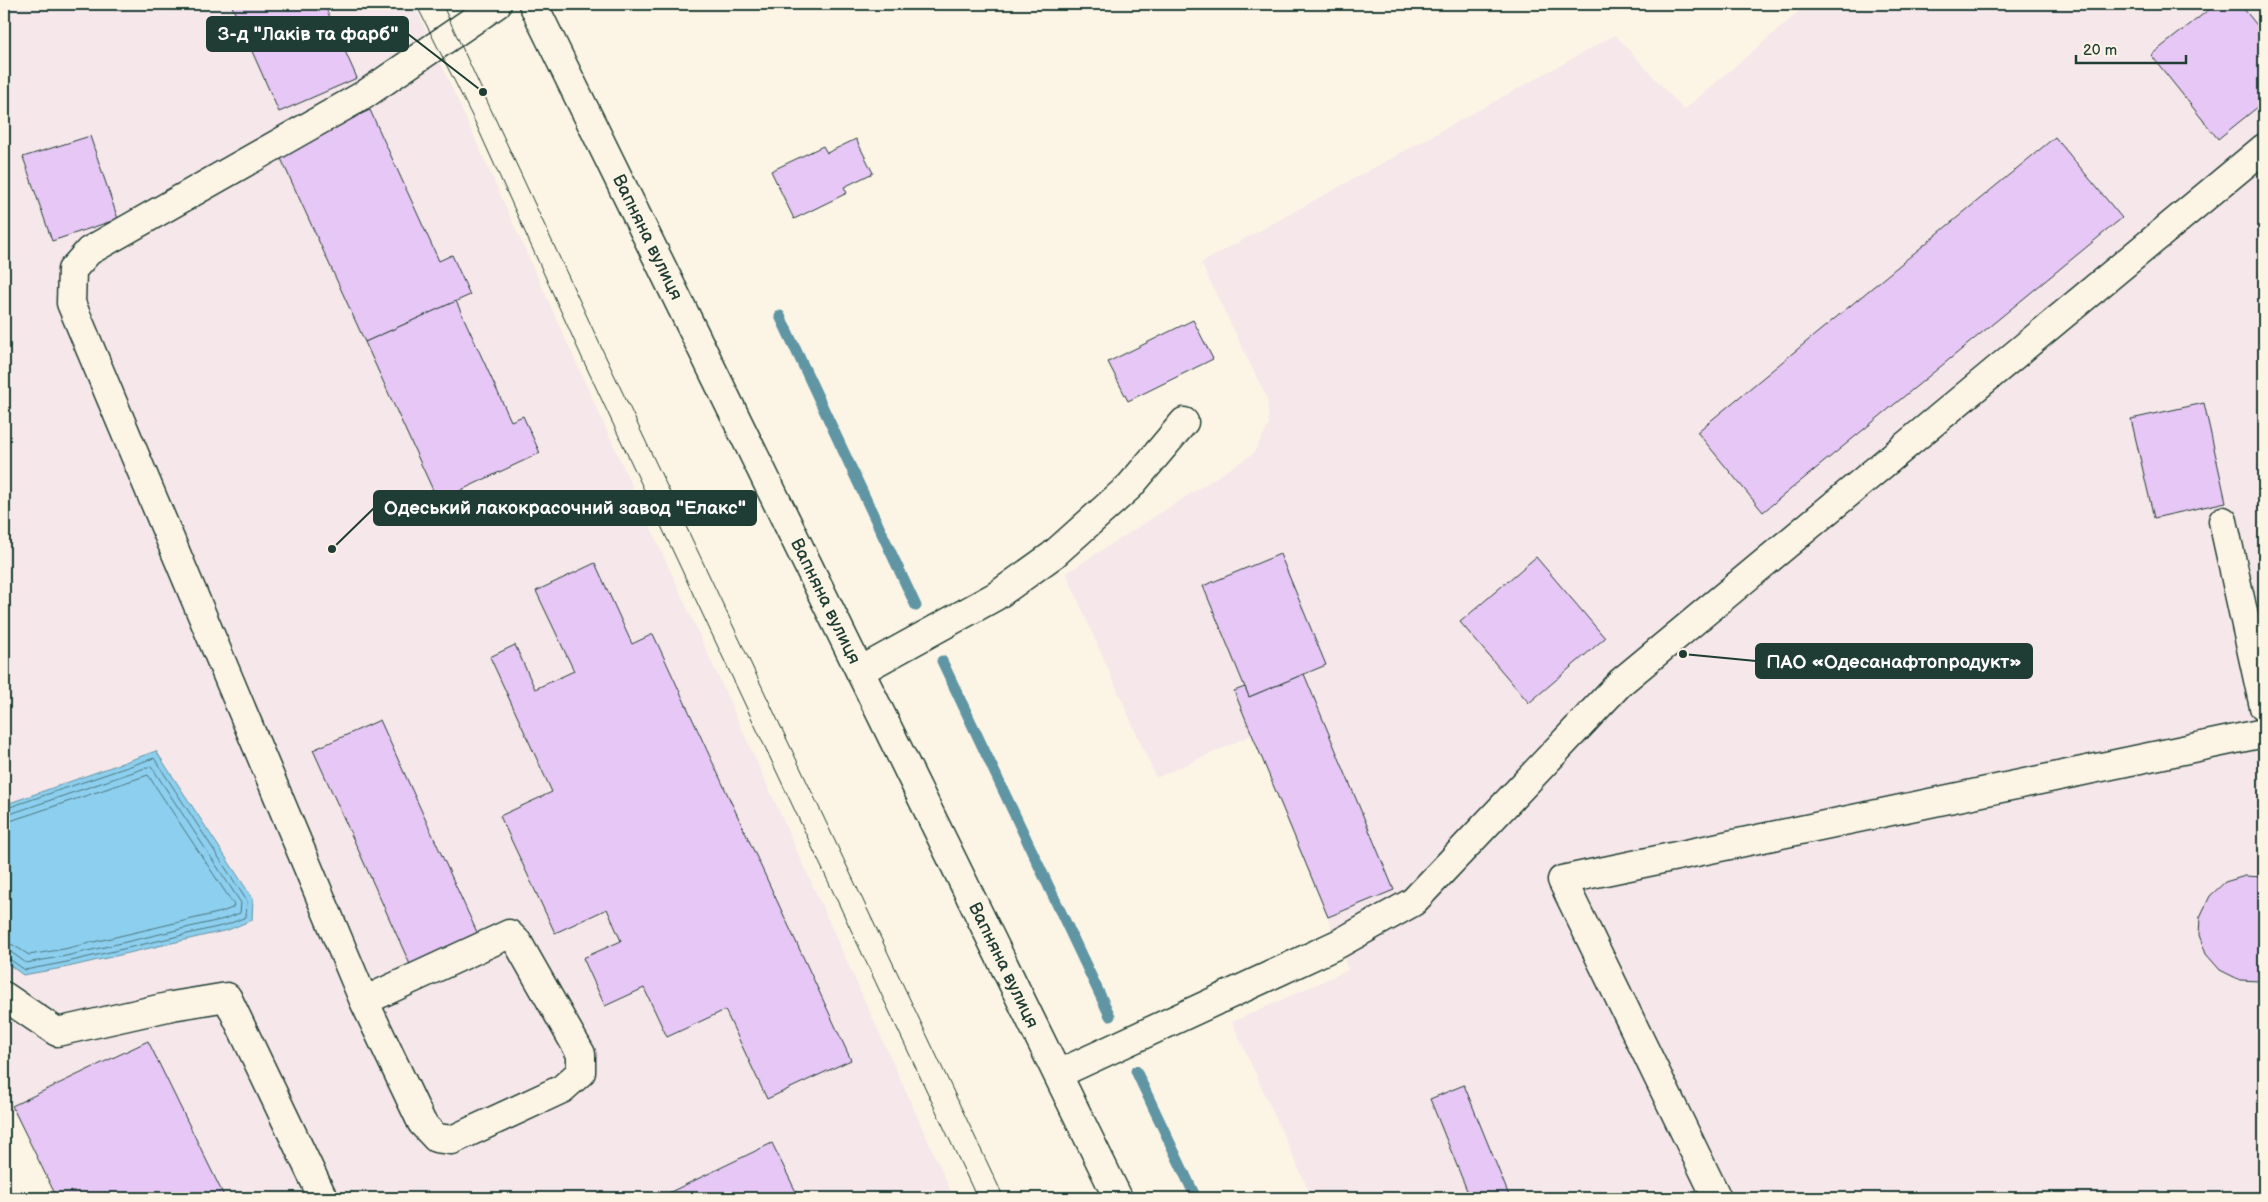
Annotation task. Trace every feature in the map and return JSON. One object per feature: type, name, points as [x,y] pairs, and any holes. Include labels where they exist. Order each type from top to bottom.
[{"type":"street","points":[[364,1000],[509,934],[518,943],[581,1054],[580,1072],[562,1089],[452,1140],[436,1138],[422,1123],[364,1000],[71,303],[72,270],[89,251],[364,94],[497,4]]},
{"type":"street","name":"Вапняна вулиця","points":[[533,4],[1118,1198]]},
{"type":"street","points":[[1058,1074],[1338,944],[1413,902],[1621,682],[2264,148]]},
{"type":"street","points":[[860,671],[996,596],[1054,555],[1130,486],[1184,422]]},
{"type":"street","points":[[2223,521],[2264,707]]},
{"type":"street","points":[[1717,1198],[1562,880],[2264,733]]},
{"type":"street","points":[[4,996],[58,1032],[172,1006],[227,997],[323,1198]]},
{"type":"shaded area","points":[[4,4],[414,4],[954,1198],[58,1198],[4,1094]]},
{"type":"shaded area","points":[[1808,4],[2264,4],[2264,1198],[1312,1198],[1232,1022],[1348,970],[1338,944],[1252,735],[1156,778],[1066,573],[1253,454],[1269,425],[1267,398],[1201,263],[1615,35],[1684,110]]},
{"type":"water","points":[[156,751],[253,899],[252,920],[228,930],[68,967],[23,975],[4,961],[4,805]]},
{"type":"building","points":[[231,4],[324,4],[357,78],[279,112]]},
{"type":"building","points":[[2216,4],[2240,4],[2264,34],[2264,102],[2218,139],[2151,55]]},
{"type":"building","points":[[370,110],[439,261],[452,255],[470,295],[365,342],[278,152]]},
{"type":"building","points":[[90,136],[118,219],[52,241],[23,157]]},
{"type":"building","points":[[2055,137],[2122,218],[1763,512],[1697,432]]},
{"type":"building","points":[[856,139],[873,173],[844,187],[847,193],[794,219],[771,171],[823,146],[827,153]]},
{"type":"building","points":[[456,301],[511,421],[523,416],[540,453],[438,501],[365,342]]},
{"type":"building","points":[[1193,320],[1213,359],[1128,401],[1108,362]]},
{"type":"building","points":[[2204,403],[2226,502],[2154,518],[2131,419]]},
{"type":"building","points":[[1280,554],[1326,665],[1249,697],[1203,586]]},
{"type":"building","points":[[1536,557],[1605,638],[1529,703],[1460,622]]},
{"type":"building","points":[[595,563],[632,644],[653,634],[851,1060],[767,1099],[725,1010],[667,1037],[644,988],[605,1006],[583,958],[621,941],[607,909],[555,933],[500,816],[552,792],[490,657],[515,645],[535,689],[574,671],[536,591]]},
{"type":"building","points":[[1304,674],[1394,890],[1328,917],[1234,691],[1245,687],[1249,697]]},
{"type":"building","points":[[380,720],[481,941],[413,971],[313,750]]},
{"type":"building","points":[[2245,876],[2264,877],[2264,980],[2259,981],[2240,980],[2220,970],[2206,954],[2199,935],[2200,917],[2210,896],[2225,882]]},
{"type":"building","points":[[148,1041],[225,1198],[57,1198],[12,1106]]},
{"type":"building","points":[[1464,1085],[1510,1198],[1470,1198],[1430,1099]]},
{"type":"building","points":[[772,1143],[798,1196],[794,1198],[658,1198]]},
{"type":"waterway","points":[[780,316],[916,606]]},
{"type":"waterway","points":[[942,661],[1110,1016]]},
{"type":"waterway","points":[[1136,1071],[1196,1198]]},
{"type":"tram line","points":[[416,4],[475,122],[583,360],[977,1198]]},
{"type":"tram line","points":[[442,4],[603,351],[1004,1198]]},
{"type":"place","name":"З-д \"Лаків та фарб\"","points":[[483,92]]},
{"type":"place","name":"Одеський лакокрасочний завод \"Елакс\"","points":[[332,549]]},
{"type":"place","name":"ПАО «Одесанафтопродукт»","points":[[1683,654]]}]
